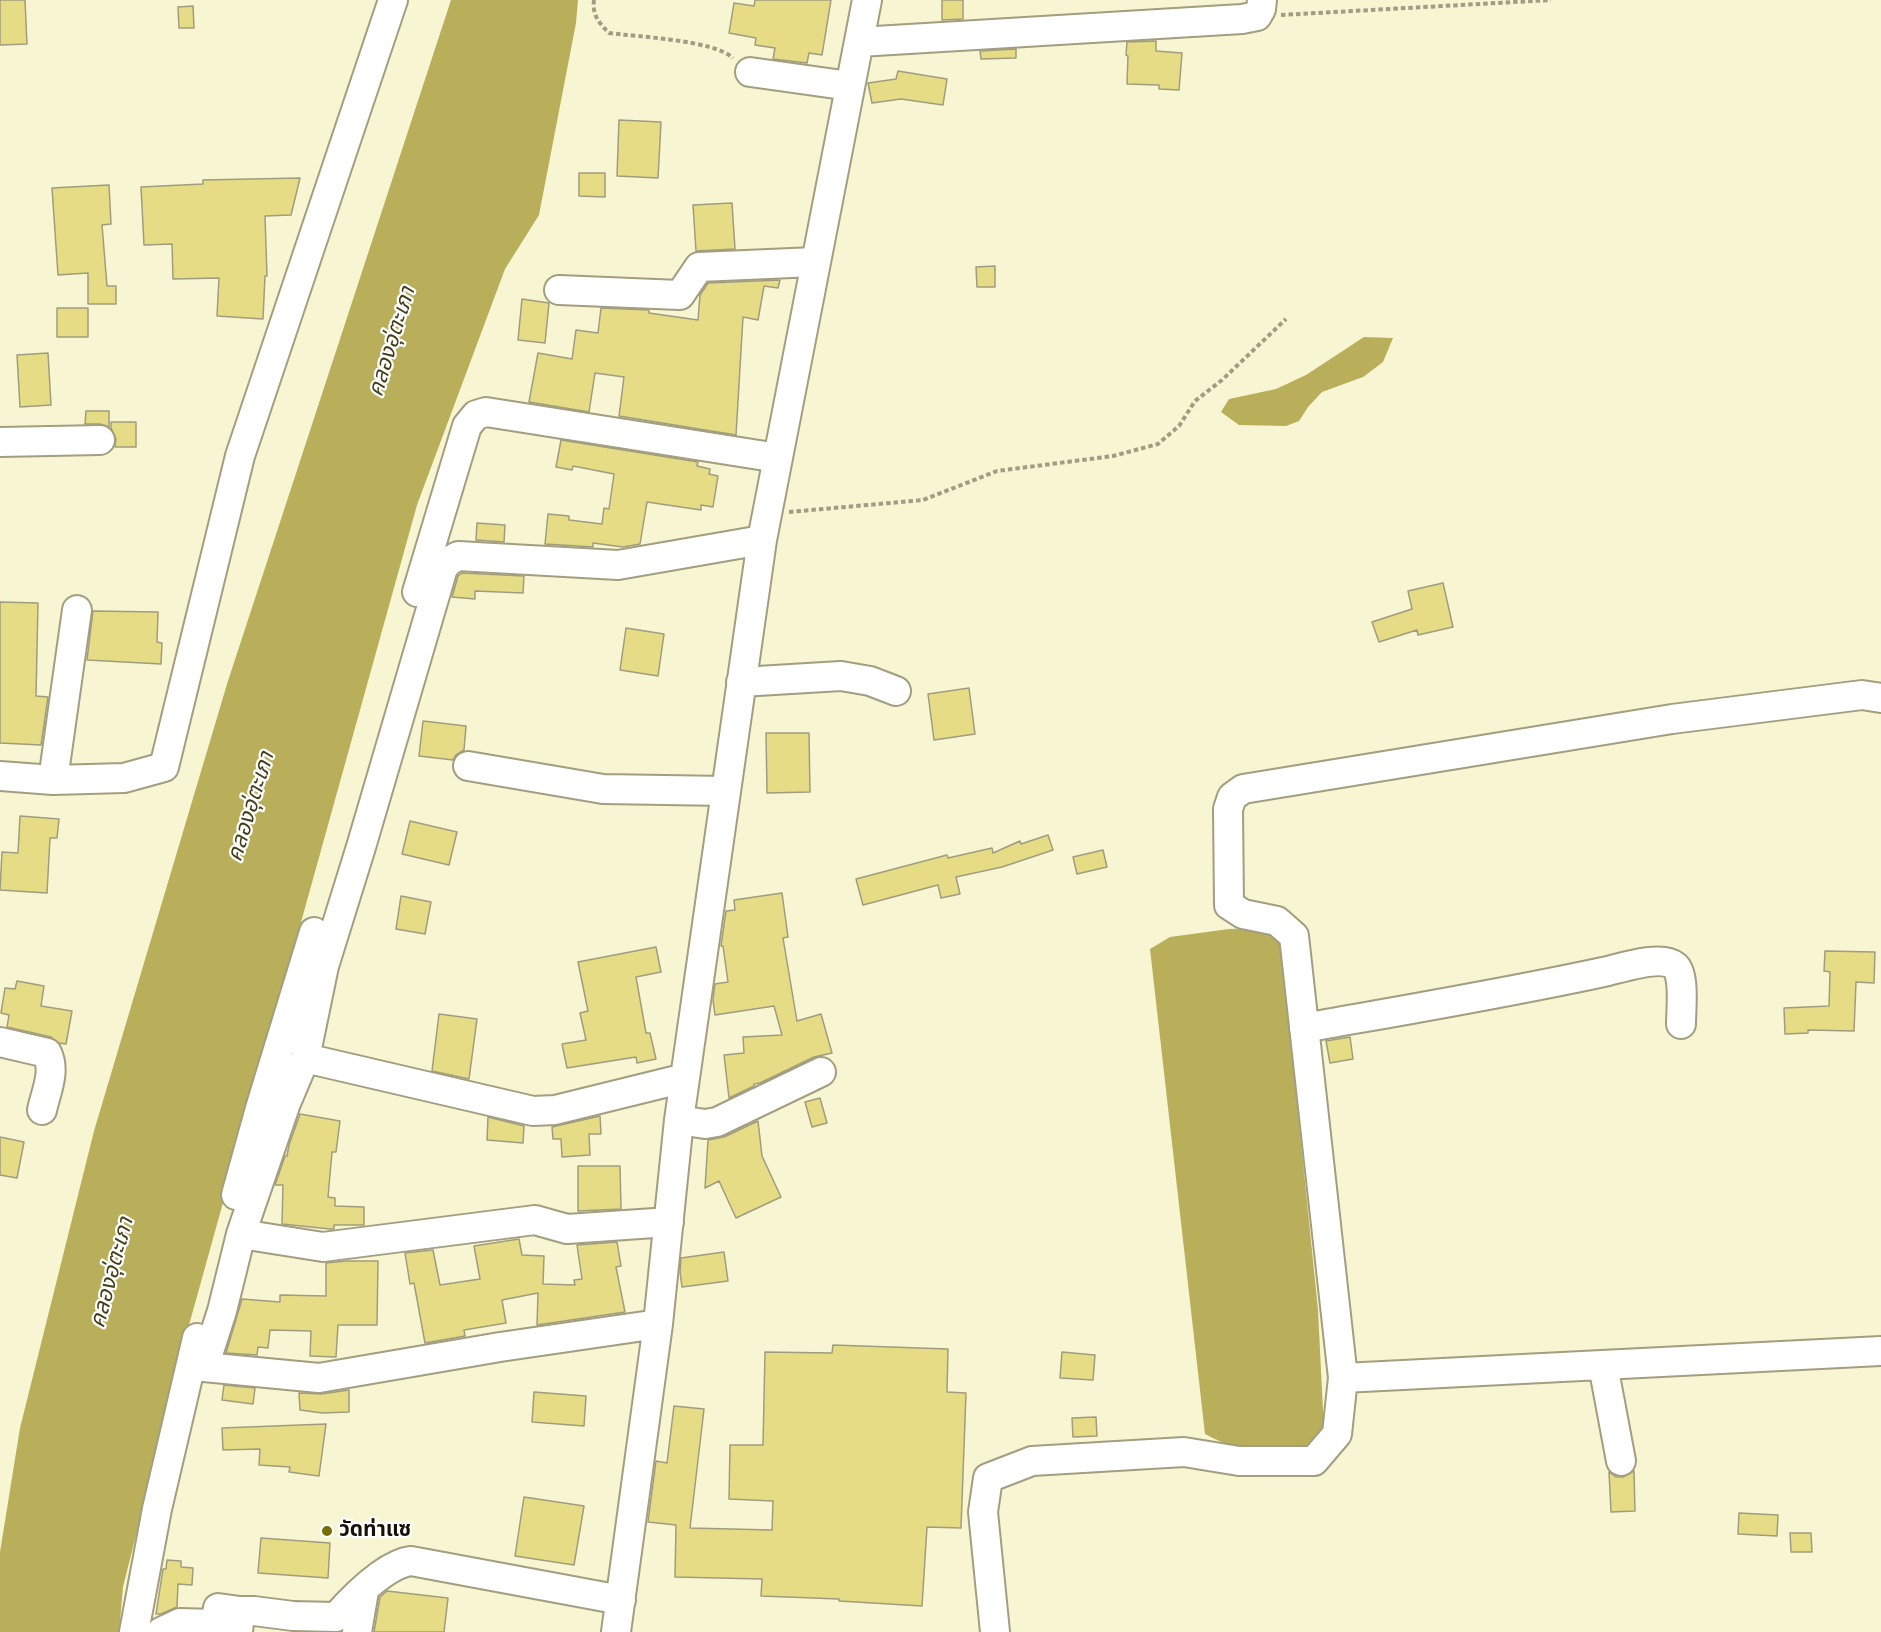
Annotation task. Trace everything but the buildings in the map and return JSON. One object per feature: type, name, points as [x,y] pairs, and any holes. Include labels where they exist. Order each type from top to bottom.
[{"type":"street","points":[[0,776],[53,780],[124,778],[164,767],[240,456],[393,0]]},
{"type":"street","points":[[616,1632],[658,1324],[679,1120],[741,681],[765,527],[867,0]]},
{"type":"street","points":[[859,42],[1242,19],[1259,8]]},
{"type":"street","points":[[750,72],[850,87]]},
{"type":"street","points":[[559,290],[680,295],[699,267],[815,262]]},
{"type":"street","points":[[134,1632],[157,1509],[197,1337],[261,1105],[467,426],[476,415],[486,412],[778,458]]},
{"type":"street","points":[[0,442],[100,440]]},
{"type":"street","points":[[658,1324],[500,1347],[319,1378],[204,1367],[222,1311],[241,1234],[286,1103],[305,1058],[324,966],[443,568],[458,556],[618,565],[765,527]]},
{"type":"street","points":[[53,780],[77,610]]},
{"type":"street","points":[[741,681],[841,676],[870,681],[896,692]]},
{"type":"street","points":[[995,1632],[983,1512],[988,1478],[1032,1461],[1184,1452],[1239,1461],[1314,1461],[1337,1434],[1343,1378],[1294,936],[1277,921],[1243,914],[1229,905],[1228,809],[1232,797],[1243,789],[1672,719],[1862,695],[1881,698]]},
{"type":"street","points":[[468,766],[603,789],[726,791]]},
{"type":"street","points":[[1304,1028],[1553,983],[1649,962],[1670,963],[1680,974],[1681,1024]]},
{"type":"street","points":[[0,1042],[47,1053],[51,1062],[51,1074],[42,1110]]},
{"type":"street","points":[[305,1058],[533,1110],[555,1110],[685,1078]]},
{"type":"street","points":[[679,1120],[705,1124],[717,1122],[821,1072]]},
{"type":"street","points":[[241,1234],[323,1247],[535,1220],[567,1229],[669,1222]]},
{"type":"street","points":[[1343,1378],[1881,1351]]},
{"type":"street","points":[[1603,1365],[1621,1461]]},
{"type":"street","points":[[161,1632],[180,1623],[215,1624],[218,1608],[239,1622],[254,1611],[293,1616],[336,1617],[352,1600],[393,1566],[411,1562],[621,1600]]},
{"type":"street","points":[[357,1632],[364,1591]]},
{"type":"path","points":[[594,0],[593,8],[598,22],[609,33],[703,45],[727,52],[750,72]]},
{"type":"path","points":[[1259,8],[1551,0]]},
{"type":"path","points":[[765,527],[923,500],[996,471],[1113,456],[1158,444],[1179,426],[1195,401],[1222,380],[1286,320]]},
{"type":"water","name":"คลองอุ่ตะเภา","points":[[451,0],[578,0],[576,23],[539,215],[505,269],[417,505],[189,1325],[123,1587],[119,1632],[0,1632],[0,1552],[20,1428],[94,1131],[227,684]]},
{"type":"water","points":[[1364,337],[1393,338],[1383,362],[1363,377],[1322,392],[1299,421],[1286,426],[1239,425],[1221,412],[1229,399],[1276,389],[1306,375]]},
{"type":"water","points":[[1260,928],[1274,935],[1281,945],[1318,1310],[1324,1430],[1316,1444],[1274,1449],[1241,1447],[1224,1443],[1205,1434],[1150,949],[1170,937],[1229,929]]},
{"type":"place","name":"วัดท่าแซ","points":[[327,1531]]}]
